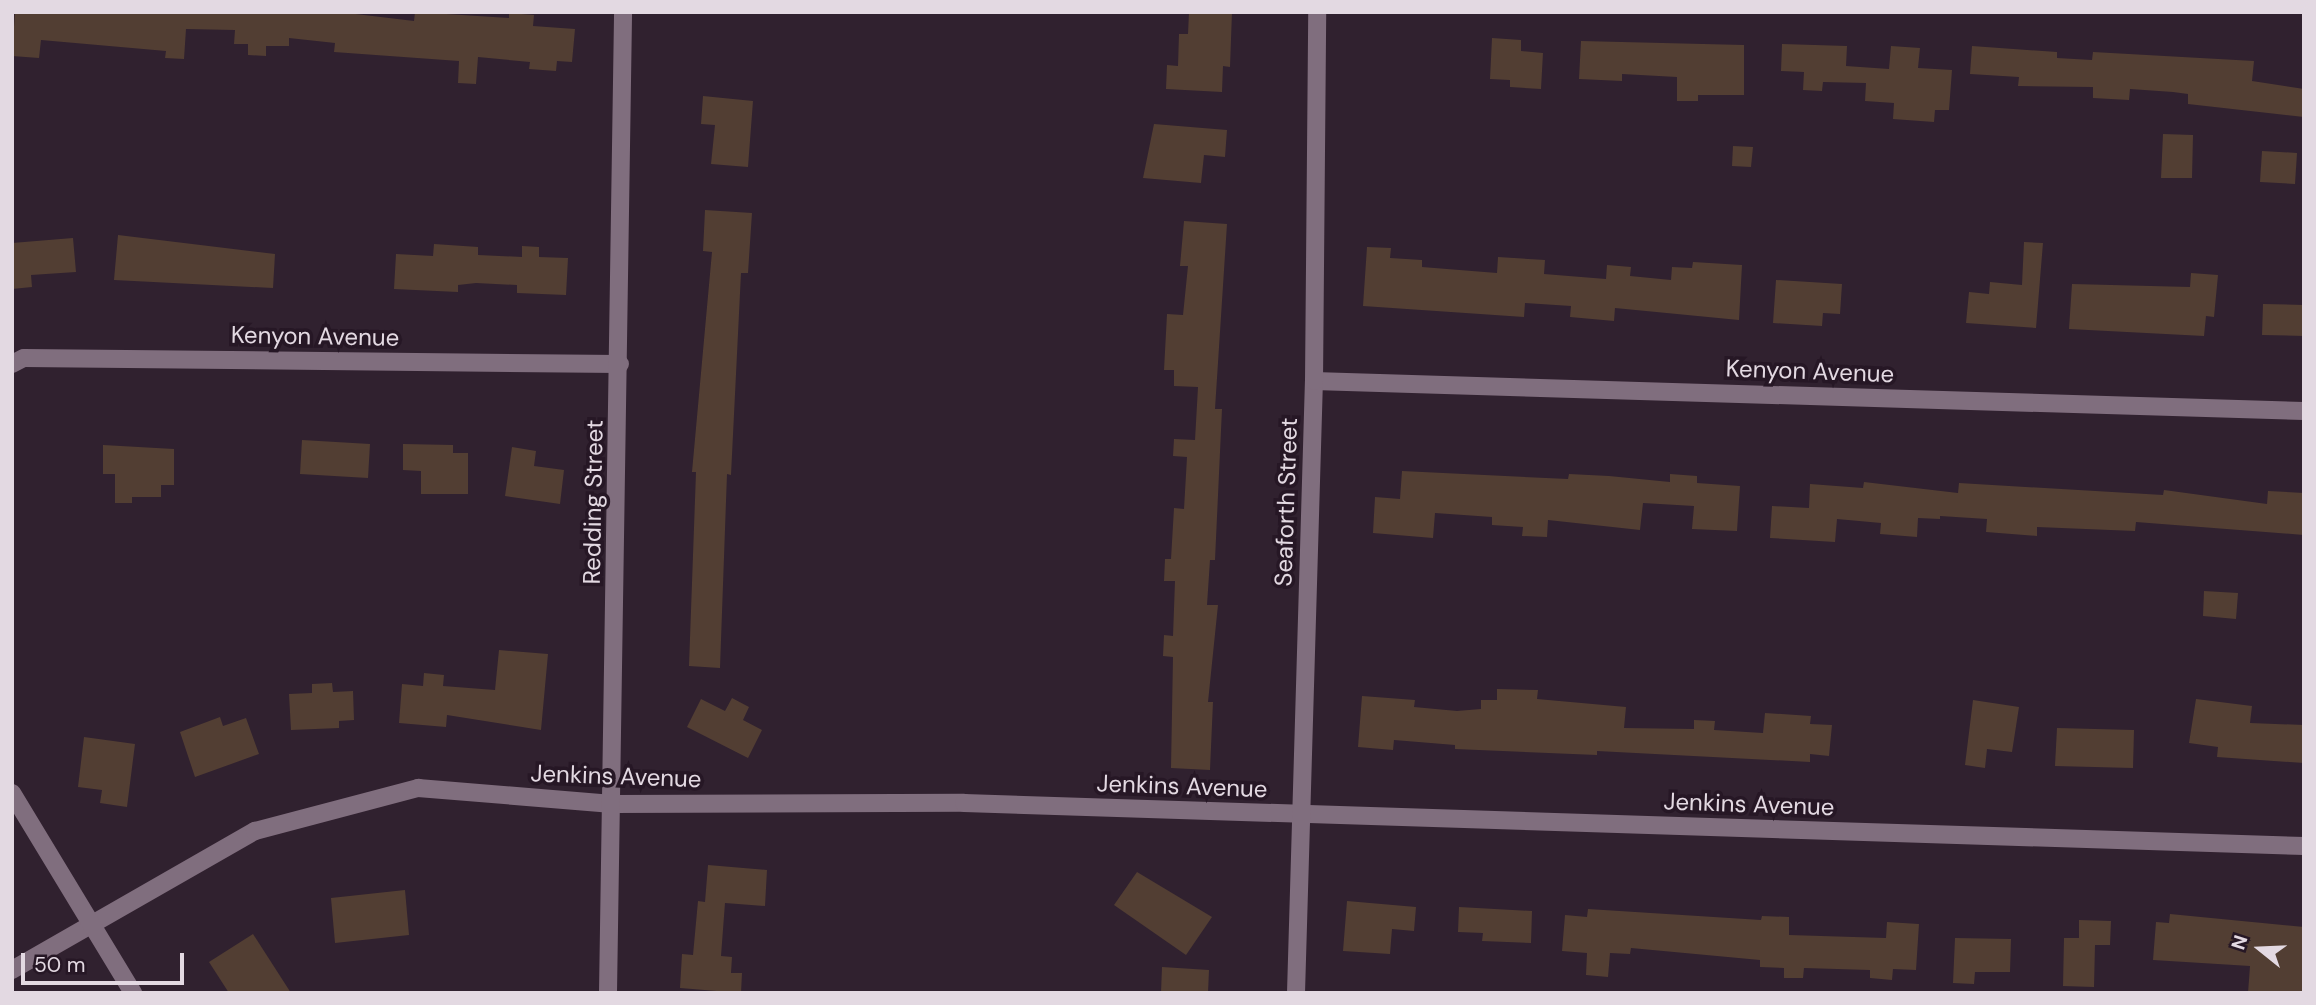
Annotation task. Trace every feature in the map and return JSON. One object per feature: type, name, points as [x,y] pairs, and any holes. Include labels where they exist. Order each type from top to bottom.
[{"type":"street","name":"Redding Street","points":[[608,993],[620,363],[623,12]]},
{"type":"street","name":"Seaforth Street","points":[[1296,993],[1314,381],[1317,12]]},
{"type":"street","name":"Kenyon Avenue","points":[[12,364],[24,358],[620,363]]},
{"type":"street","name":"Kenyon Avenue","points":[[1314,381],[2304,411]]},
{"type":"street","name":"Jenkins Avenue","points":[[12,970],[89,923],[255,831],[418,788],[612,804],[964,803],[2304,846]]},
{"type":"street","points":[[12,793],[133,993]]},
{"type":"building","points":[[15,12],[339,12],[414,21],[415,12],[509,18],[509,13],[534,15],[533,26],[575,29],[572,62],[557,61],[556,71],[529,69],[530,62],[478,57],[476,84],[458,83],[459,61],[334,52],[335,43],[289,38],[289,46],[266,46],[266,56],[248,55],[248,44],[234,44],[235,30],[186,29],[184,59],[165,58],[166,51],[41,40],[39,58],[12,56]]},
{"type":"building","points":[[1189,12],[1232,12],[1230,67],[1223,66],[1222,92],[1166,89],[1167,65],[1178,66],[1179,34],[1188,34]]},
{"type":"building","points":[[1492,38],[1521,40],[1521,51],[1543,53],[1541,89],[1510,87],[1510,80],[1490,79]]},
{"type":"building","points":[[1581,41],[1744,45],[1744,95],[1698,95],[1698,101],[1677,101],[1677,77],[1622,74],[1622,81],[1579,79]]},
{"type":"building","points":[[1782,44],[1847,46],[1846,66],[1889,69],[1891,46],[1920,48],[1918,68],[1952,70],[1949,110],[1935,110],[1934,122],[1893,119],[1894,103],[1865,101],[1866,83],[1823,82],[1822,91],[1803,90],[1804,72],[1781,71]]},
{"type":"building","points":[[1972,46],[2057,52],[2057,58],[2092,60],[2093,52],[2254,61],[2252,81],[2304,89],[2304,117],[2188,104],[2188,94],[2173,92],[2130,89],[2129,100],[2093,98],[2093,87],[2018,86],[2019,77],[1970,74]]},
{"type":"building","points":[[703,96],[753,101],[748,167],[711,164],[715,125],[701,124]]},
{"type":"building","points":[[1154,124],[1227,130],[1225,157],[1204,155],[1201,183],[1143,178]]},
{"type":"building","points":[[2163,134],[2193,135],[2192,178],[2161,178]]},
{"type":"building","points":[[1733,146],[1753,147],[1751,167],[1732,166]]},
{"type":"building","points":[[2262,151],[2297,153],[2295,184],[2260,182]]},
{"type":"building","points":[[705,210],[752,213],[748,273],[741,273],[731,475],[727,474],[720,668],[689,666],[696,472],[692,472],[712,252],[703,251]]},
{"type":"building","points":[[1184,221],[1227,224],[1215,409],[1222,409],[1215,560],[1210,560],[1207,605],[1218,605],[1208,702],[1213,702],[1210,770],[1171,768],[1173,657],[1163,656],[1164,635],[1173,636],[1175,581],[1164,581],[1165,559],[1171,559],[1174,508],[1184,509],[1187,457],[1173,456],[1174,439],[1195,440],[1198,387],[1174,386],[1174,370],[1164,370],[1167,314],[1183,315],[1188,266],[1180,266]]},
{"type":"building","points":[[118,235],[275,254],[273,288],[114,280]]},
{"type":"building","points":[[73,238],[76,272],[31,275],[32,287],[12,289],[12,243]]},
{"type":"building","points":[[2024,242],[2043,243],[2036,328],[1966,323],[1969,292],[1989,294],[1990,282],[2022,285]]},
{"type":"building","points":[[434,244],[478,247],[478,255],[522,257],[522,246],[539,247],[539,257],[568,258],[566,295],[517,293],[517,285],[476,283],[458,285],[458,292],[394,289],[396,254],[433,256]]},
{"type":"building","points":[[1367,247],[1391,248],[1390,258],[1422,260],[1422,267],[1497,273],[1498,257],[1545,260],[1544,274],[1606,279],[1607,265],[1631,267],[1630,276],[1671,280],[1672,267],[1692,268],[1693,262],[1742,265],[1739,320],[1615,308],[1614,321],[1570,317],[1571,306],[1525,303],[1524,317],[1363,306]]},
{"type":"building","points":[[2191,273],[2218,275],[2214,317],[2206,316],[2204,336],[2069,329],[2072,284],[2190,287]]},
{"type":"building","points":[[1776,280],[1842,284],[1840,314],[1823,313],[1822,326],[1773,323]]},
{"type":"building","points":[[2263,304],[2304,305],[2304,336],[2262,335]]},
{"type":"building","points":[[302,440],[370,444],[368,478],[300,474]]},
{"type":"building","points":[[403,444],[453,445],[453,453],[468,453],[468,494],[421,494],[421,471],[403,470]]},
{"type":"building","points":[[103,445],[174,449],[174,485],[161,485],[161,497],[132,497],[132,503],[115,503],[115,474],[103,474]]},
{"type":"building","points":[[512,447],[536,451],[534,466],[564,470],[560,504],[505,496]]},
{"type":"building","points":[[1402,471],[1568,479],[1569,474],[1670,482],[1670,474],[1697,476],[1697,483],[1740,486],[1737,531],[1692,529],[1694,506],[1643,503],[1640,530],[1548,520],[1547,537],[1522,536],[1523,527],[1492,525],[1492,517],[1435,513],[1433,538],[1373,533],[1375,497],[1400,499]]},
{"type":"building","points":[[1864,482],[1958,493],[1959,483],[2163,495],[2164,490],[2267,504],[2268,491],[2304,493],[2304,535],[2136,522],[2135,531],[2037,527],[2037,536],[1986,532],[1987,519],[1940,516],[1940,519],[1918,518],[1917,537],[1880,534],[1881,523],[1837,519],[1835,542],[1770,538],[1772,506],[1809,508],[1810,484],[1863,488]]},
{"type":"building","points":[[2204,591],[2238,593],[2236,619],[2203,616]]},
{"type":"building","points":[[499,650],[548,654],[541,730],[447,715],[446,727],[399,723],[402,684],[423,686],[424,673],[444,675],[443,686],[495,690]]},
{"type":"building","points":[[332,683],[333,692],[353,691],[354,720],[339,721],[339,728],[291,730],[289,694],[312,693],[312,684]]},
{"type":"building","points":[[1497,689],[1538,690],[1537,699],[1626,707],[1624,728],[1694,729],[1694,720],[1715,721],[1714,730],[1763,733],[1765,713],[1811,716],[1810,724],[1832,725],[1829,756],[1810,754],[1810,762],[1597,751],[1597,755],[1455,749],[1455,745],[1394,740],[1393,750],[1358,747],[1362,696],[1415,700],[1414,707],[1457,711],[1481,709],[1481,700],[1497,700]]},
{"type":"building","points":[[732,698],[749,707],[743,720],[762,730],[748,758],[687,727],[701,699],[725,711]]},
{"type":"building","points":[[2196,699],[2252,706],[2250,723],[2304,725],[2304,763],[2217,757],[2218,747],[2189,743]]},
{"type":"building","points":[[1973,700],[2019,707],[2012,752],[1987,749],[1985,768],[1965,765]]},
{"type":"building","points":[[220,717],[223,726],[246,718],[259,754],[195,777],[180,732]]},
{"type":"building","points":[[2057,728],[2134,730],[2133,768],[2055,766]]},
{"type":"building","points":[[84,737],[135,744],[127,807],[100,803],[102,790],[78,787]]},
{"type":"building","points":[[708,865],[767,870],[765,906],[725,903],[721,956],[732,957],[731,973],[742,973],[741,993],[680,988],[682,954],[693,955],[698,901],[705,902]]},
{"type":"building","points":[[1137,872],[1212,917],[1186,955],[1114,905]]},
{"type":"building","points":[[405,890],[409,935],[335,943],[331,898]]},
{"type":"building","points":[[1347,901],[1416,907],[1414,931],[1392,929],[1390,954],[1343,951]]},
{"type":"building","points":[[1459,907],[1532,911],[1531,943],[1482,941],[1483,933],[1458,932]]},
{"type":"building","points":[[1588,909],[1761,920],[1762,916],[1789,917],[1789,935],[1886,938],[1887,922],[1919,924],[1916,970],[1893,969],[1892,980],[1870,978],[1870,970],[1804,968],[1803,978],[1784,978],[1784,968],[1760,967],[1760,960],[1631,948],[1630,954],[1610,953],[1608,977],[1586,975],[1587,953],[1562,951],[1565,915],[1587,917]]},
{"type":"building","points":[[2170,914],[2304,927],[2304,993],[2248,993],[2250,966],[2153,960],[2156,922],[2169,923]]},
{"type":"building","points":[[2079,920],[2111,921],[2110,945],[2095,945],[2094,987],[2063,986],[2064,938],[2079,938]]},
{"type":"building","points":[[253,934],[291,993],[229,993],[209,962]]},
{"type":"building","points":[[1955,938],[2011,939],[2010,972],[1975,972],[1974,984],[1953,983]]},
{"type":"building","points":[[1162,967],[1209,970],[1208,993],[1161,993]]}]
